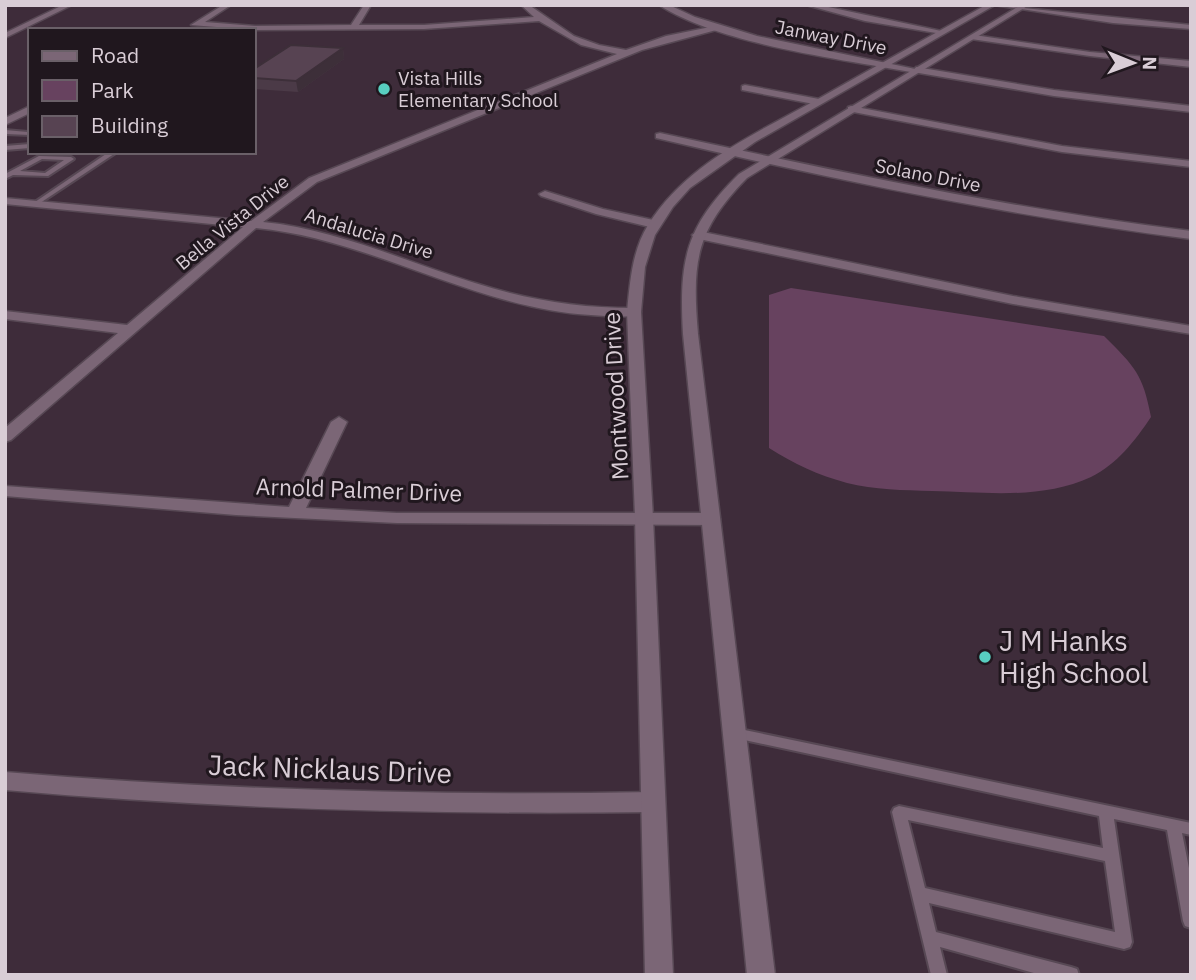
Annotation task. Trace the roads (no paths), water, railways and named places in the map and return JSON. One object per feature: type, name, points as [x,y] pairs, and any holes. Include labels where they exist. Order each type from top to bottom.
[{"type":"street","points":[[7,34],[69,5]]},
{"type":"street","points":[[189,28],[228,5]]},
{"type":"street","points":[[354,27],[368,5]]},
{"type":"street","points":[[524,5],[539,19],[579,43],[626,53]]},
{"type":"street","name":"Janway Drive","points":[[662,5],[717,27],[808,50],[1054,93],[1191,109]]},
{"type":"street","points":[[809,5],[865,19],[943,32]]},
{"type":"street","name":"Montwood Drive","points":[[659,975],[644,517],[634,312],[636,282],[644,244],[654,223],[694,179],[734,151],[992,5]]},
{"type":"street","points":[[997,5],[1113,21],[1191,27]]},
{"type":"street","points":[[761,975],[687,292],[691,256],[698,235],[714,205],[727,190],[768,159],[1023,7]]},
{"type":"street","points":[[196,24],[454,26],[539,19]]},
{"type":"street","name":"Bella Vista Drive","points":[[5,437],[254,224],[293,193],[329,172],[626,53],[668,38],[717,27]]},
{"type":"street","points":[[974,37],[1090,54],[1191,64]]},
{"type":"street","points":[[745,88],[818,102]]},
{"type":"street","points":[[852,109],[1062,149],[1191,164]]},
{"type":"street","points":[[5,122],[28,111]]},
{"type":"street","name":"Solano Drive","points":[[660,136],[982,204],[1191,235]]},
{"type":"street","points":[[545,194],[600,212],[654,223]]},
{"type":"street","name":"Andalucia Drive","points":[[5,201],[254,224],[323,237],[472,286],[537,304],[587,311],[634,312]]},
{"type":"street","points":[[698,235],[1013,300],[1191,330]]},
{"type":"street","points":[[5,315],[131,330]]},
{"type":"street","points":[[295,513],[339,422]]},
{"type":"street","name":"Arnold Palmer Drive","points":[[5,491],[397,518],[711,519]]},
{"type":"street","name":"Jack Nicklaus Drive","points":[[5,781],[87,789],[349,802],[653,802]]},
{"type":"lane","points":[[5,132],[28,134]]},
{"type":"lane","points":[[5,148],[28,146]]},
{"type":"lane","points":[[35,204],[111,154]]},
{"type":"lane","points":[[5,177],[41,156],[71,159],[46,175],[13,173]]},
{"type":"lane","points":[[735,733],[1191,828]]},
{"type":"lane","points":[[918,893],[1124,942],[1106,811]]},
{"type":"lane","points":[[939,975],[899,812],[1112,856]]},
{"type":"lane","points":[[1174,825],[1191,921]]},
{"type":"lane","points":[[929,937],[1071,975]]},
{"type":"place","name":"Vista Hills Elementary School","points":[[384,89]]},
{"type":"place","name":"J M Hanks High School","points":[[985,657]]}]
